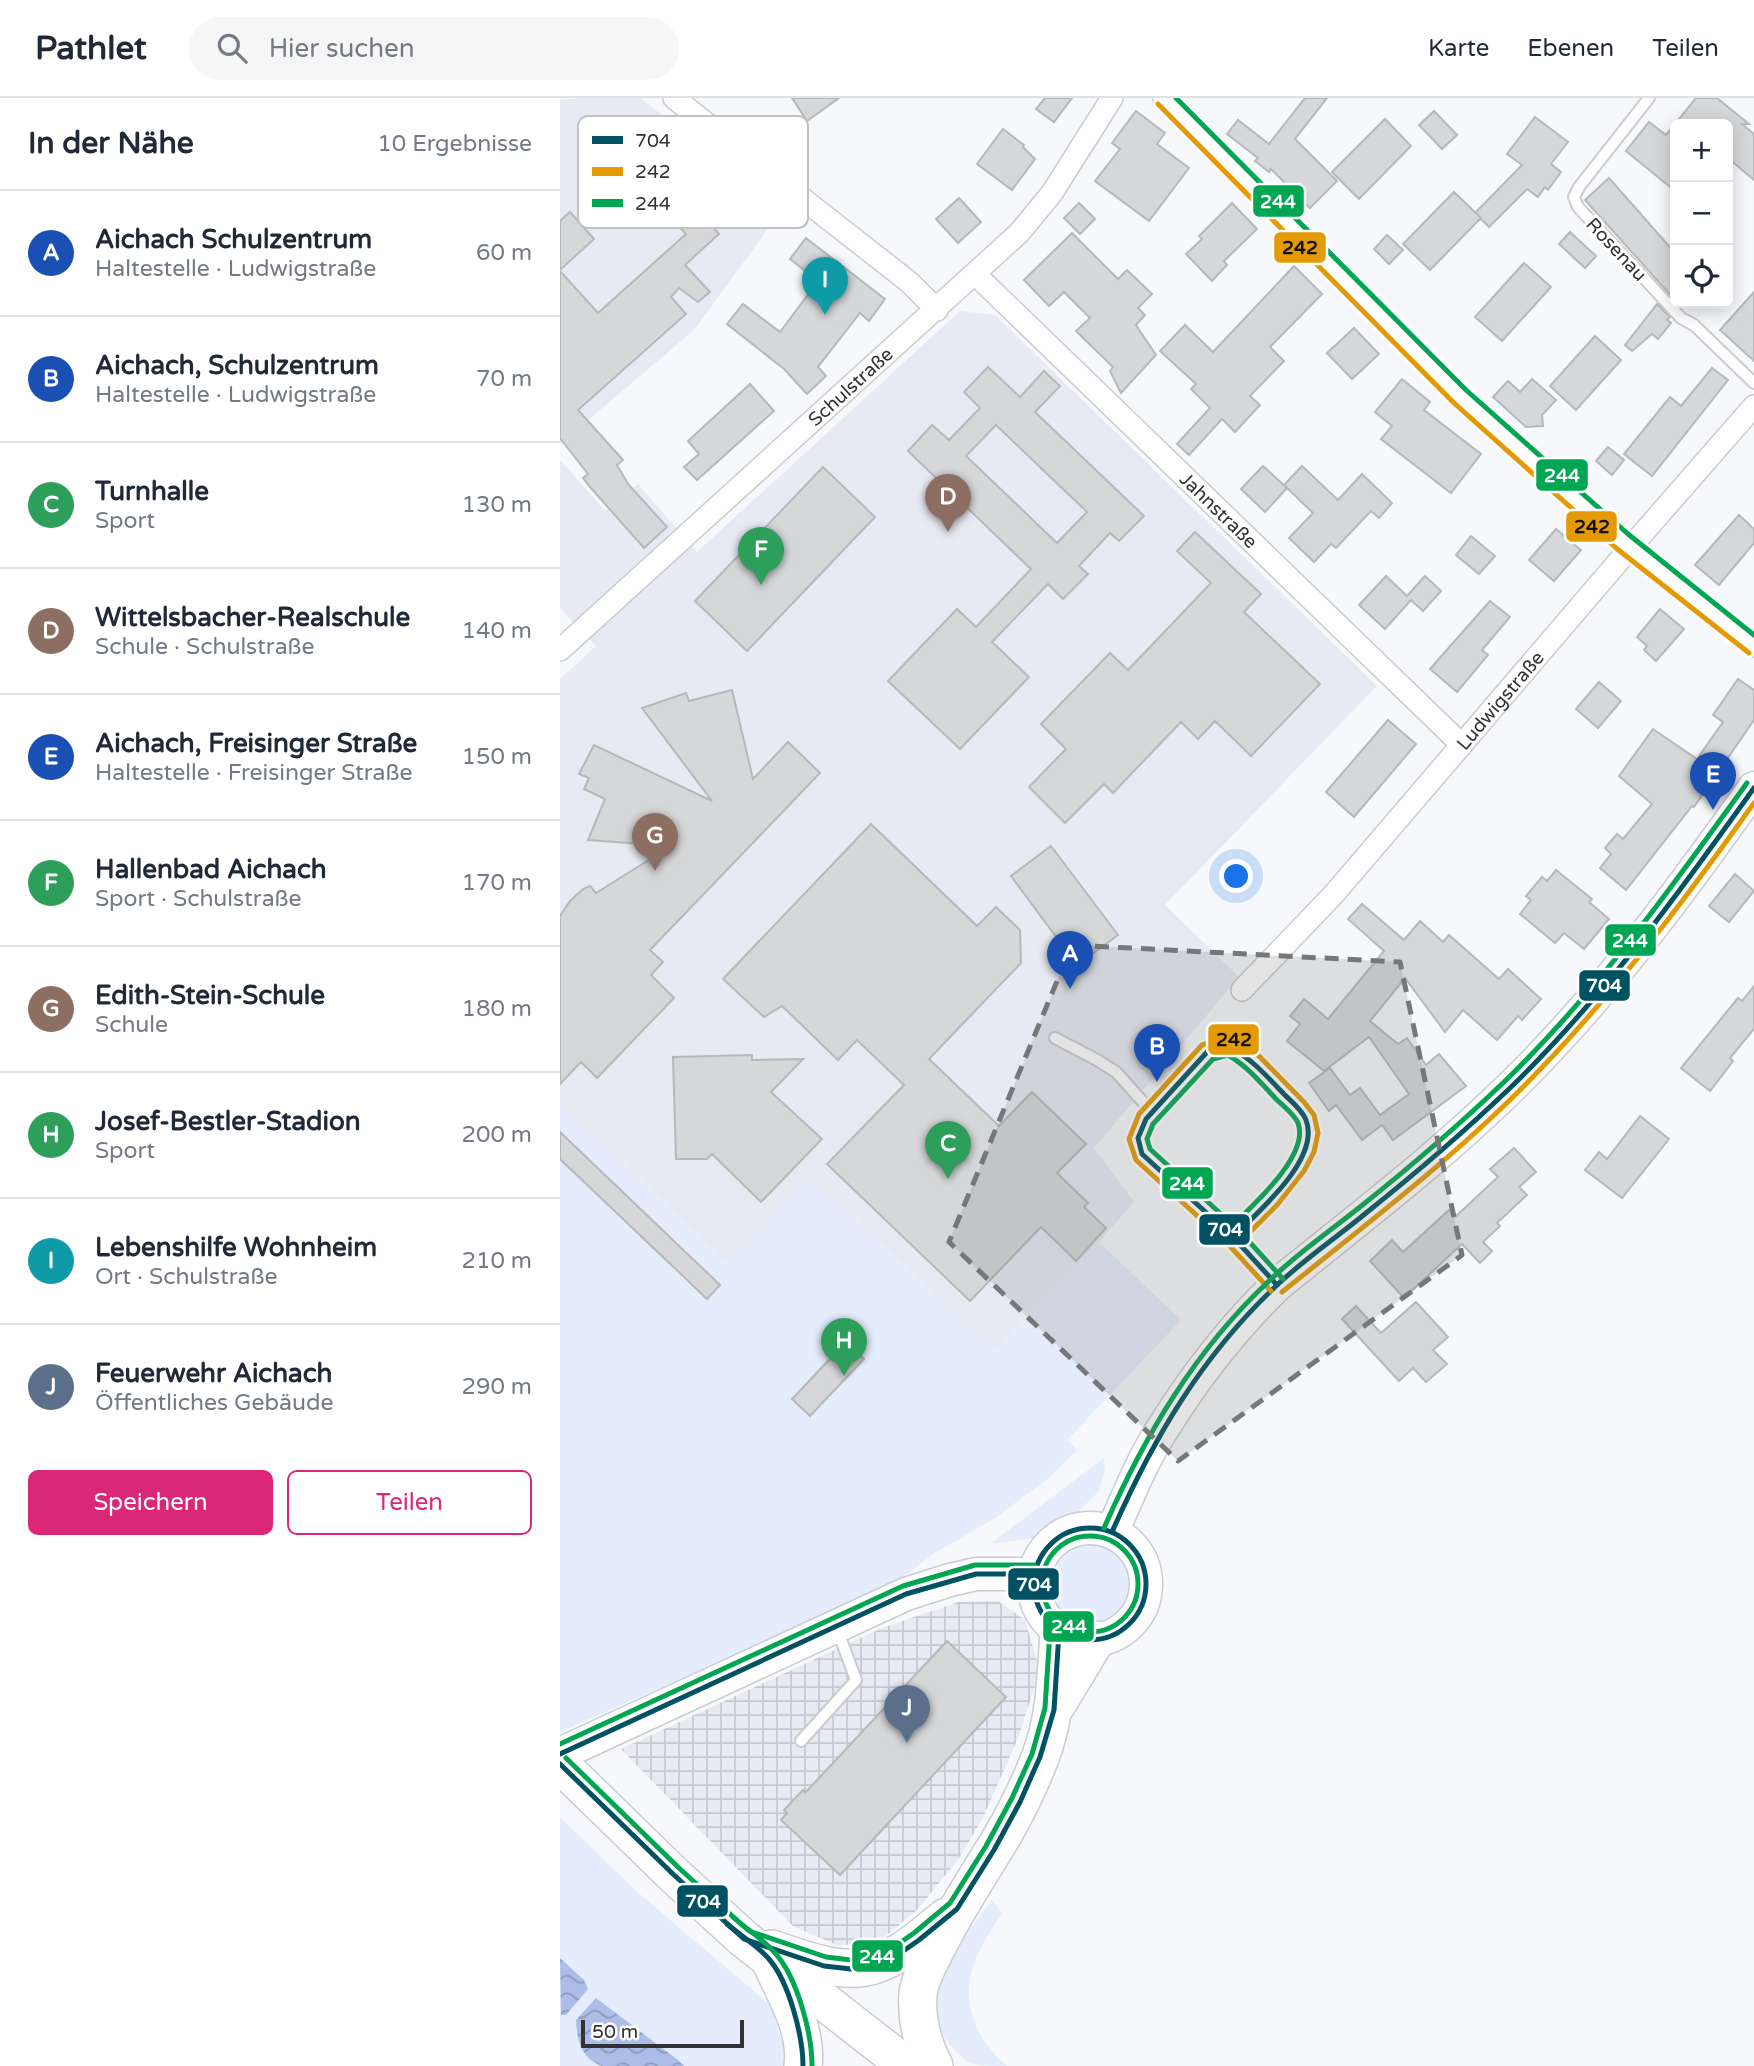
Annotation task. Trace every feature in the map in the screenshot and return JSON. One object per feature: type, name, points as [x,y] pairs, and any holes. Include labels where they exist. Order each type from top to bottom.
[{"type":"highway","points":[[934,2066],[919,2027],[919,1992],[925,1970],[957,1909],[1020,1802],[1040,1757],[1054,1710],[1059,1632]]},
{"type":"highway","points":[[1054,1710],[1096,1640]]},
{"type":"highway","points":[[560,1764],[758,1950],[907,2066]]},
{"type":"highway","points":[[758,1950],[824,1966],[860,1970],[892,1959],[957,1909]]},
{"type":"highway","points":[[758,1950],[801,2031],[803,2066]]},
{"type":"main road","points":[[1112,1532],[1140,1469],[1164,1426],[1209,1361],[1250,1312],[1277,1285],[1461,1135],[1512,1086],[1573,1022],[1659,918],[1754,788]]},
{"type":"main road","points":[[1090,1527],[1112,1532],[1129,1544],[1141,1560],[1146,1594],[1141,1608],[1129,1625],[1110,1637],[1080,1640],[1059,1632],[1038,1607],[1033,1584],[1034,1574],[1044,1551],[1061,1536],[1079,1529],[1090,1527]]},
{"type":"main road","points":[[560,1754],[906,1594],[976,1574],[1034,1574]]},
{"type":"street","points":[[674,98],[697,116]]},
{"type":"street","name":"Schulstraße","points":[[560,650],[1020,233],[1052,193],[1112,98]]},
{"type":"street","points":[[1164,98],[1460,396],[1630,548],[1754,646]]},
{"type":"street","points":[[808,203],[909,282],[937,310]]},
{"type":"street","name":"Jahnstraße","points":[[976,275],[1462,745]]},
{"type":"street","name":"Ludwigstraße","points":[[1242,990],[1334,894],[1754,406]]},
{"type":"lane","name":"Rosenau","points":[[1649,98],[1574,197],[1578,207],[1681,318],[1694,325],[1754,383]]},
{"type":"lane","points":[[1055,1038],[1116,1072],[1152,1112]]},
{"type":"lane","points":[[1233,1237],[1282,1186],[1300,1162],[1310,1140],[1306,1120],[1248,1056],[1228,1046],[1208,1051],[1146,1119],[1138,1138],[1142,1154],[1233,1237],[1277,1285]]},
{"type":"lane","points":[[801,1741],[856,1680],[836,1627]]},
{"type":"highlighted area","points":[[1072,945],[1400,962],[1462,1255],[1178,1461],[949,1242]]},
{"type":"shaded area","points":[[640,98],[664,116],[578,116],[578,228],[769,228],[694,330],[560,444],[560,100]]},
{"type":"shaded area","points":[[960,311],[995,315],[1377,686],[1165,905],[1239,977],[1094,1148],[1134,1202],[994,1351],[811,1176],[727,1263],[560,1101],[560,679],[596,646],[560,608],[560,460],[605,511],[638,484],[697,552]]},
{"type":"shaded area","points":[[560,1101],[727,1263],[811,1176],[994,1351],[1099,1242],[1181,1320],[1067,1440],[1077,1450],[1050,1477],[995,1518],[933,1554],[893,1585],[560,1732]]},
{"type":"shaded area","points":[[1104,1458],[1105,1468],[1099,1491],[1071,1519],[1034,1538],[990,1544]]},
{"type":"shaded area","points":[[1083,1544],[1099,1544],[1114,1551],[1125,1562],[1132,1577],[1129,1601],[1120,1614],[1099,1626],[1083,1626],[1068,1619],[1057,1608],[1050,1593],[1050,1577],[1057,1562],[1068,1551]]},
{"type":"shaded area","points":[[998,1601],[1025,1620],[1040,1671],[1018,1738],[982,1820],[957,1861],[916,1911],[882,1939],[839,1946],[793,1926],[621,1749],[882,1628],[958,1602]]},
{"type":"shaded area","points":[[560,1817],[634,1889],[769,2004],[789,2060],[786,2066],[560,2066]]},
{"type":"shaded area","points":[[992,1900],[1002,1913],[973,1965],[970,2008],[981,2035],[1007,2066],[977,2065],[959,2054],[945,2038],[937,2020],[935,2001],[939,1983],[957,1947]]},
{"type":"water","points":[[560,1958],[584,1980],[588,1989],[566,2015],[561,2015]]},
{"type":"water","points":[[596,1998],[684,2066],[602,2066],[589,2059],[579,2041],[576,2020]]},
{"type":"building","points":[[792,98],[839,98],[808,120],[808,116],[804,116]]},
{"type":"building","points":[[1045,98],[1072,98],[1054,122],[1036,109]]},
{"type":"building","points":[[1305,98],[1327,98],[1295,139],[1337,181],[1310,208],[1271,169],[1269,172],[1255,161],[1258,158],[1227,134],[1238,120],[1269,144]]},
{"type":"building","points":[[1696,98],[1717,98],[1749,124],[1742,124],[1754,134],[1754,180],[1733,162],[1733,119],[1679,119]]},
{"type":"building","points":[[1136,111],[1165,133],[1157,144],[1189,168],[1149,221],[1095,181],[1120,149],[1112,143]]},
{"type":"building","points":[[1434,111],[1457,135],[1442,149],[1419,125]]},
{"type":"building","points":[[1535,117],[1568,142],[1551,164],[1561,172],[1548,190],[1545,187],[1538,197],[1527,189],[1489,227],[1475,213],[1522,165],[1507,154]]},
{"type":"building","points":[[1385,119],[1411,146],[1359,199],[1332,172]]},
{"type":"building","points":[[1649,122],[1666,135],[1670,130],[1670,187],[1626,151]]},
{"type":"building","points":[[1003,129],[1024,145],[1035,159],[1012,190],[977,164]]},
{"type":"building","points":[[1609,178],[1670,247],[1670,294],[1585,200]]},
{"type":"building","points":[[1454,192],[1481,218],[1430,270],[1403,244]]},
{"type":"building","points":[[959,198],[981,222],[958,243],[936,219]]},
{"type":"building","points":[[1079,203],[1095,219],[1080,234],[1064,218]]},
{"type":"building","points":[[1232,203],[1257,229],[1224,261],[1227,265],[1212,281],[1186,254],[1202,239],[1199,236]]},
{"type":"building","points":[[570,212],[578,221],[578,228],[584,228],[594,239],[560,270],[560,221]]},
{"type":"building","points":[[681,228],[714,228],[719,234],[685,265],[710,292],[698,302],[679,288],[671,297],[686,314],[578,410],[623,460],[617,465],[628,484],[667,527],[644,548],[583,478],[588,474],[560,438],[560,271],[598,313],[686,234]]},
{"type":"building","points":[[1570,232],[1596,256],[1585,268],[1559,244]]},
{"type":"building","points":[[1072,233],[1118,279],[1127,270],[1152,294],[1138,308],[1145,315],[1136,325],[1156,355],[1121,393],[1110,371],[1113,367],[1076,331],[1090,318],[1064,292],[1049,306],[1024,280]]},
{"type":"building","points":[[1387,235],[1403,250],[1389,264],[1374,249]]},
{"type":"building","points":[[806,238],[885,299],[869,321],[860,313],[818,367],[826,376],[807,394],[784,369],[727,324],[743,304],[780,332],[818,281],[790,259]]},
{"type":"building","points":[[1524,263],[1551,287],[1502,341],[1475,317]]},
{"type":"building","points":[[1294,266],[1322,294],[1270,347],[1284,361],[1250,396],[1260,405],[1235,432],[1222,419],[1189,455],[1177,444],[1210,408],[1191,389],[1196,384],[1160,351],[1185,325],[1213,352]]},
{"type":"building","points":[[1754,292],[1754,361],[1720,330]]},
{"type":"building","points":[[1657,304],[1670,317],[1667,320],[1671,323],[1658,339],[1652,334],[1632,351],[1625,345]]},
{"type":"building","points":[[1354,328],[1379,354],[1352,379],[1327,353]]},
{"type":"building","points":[[1595,336],[1621,360],[1576,410],[1550,386]]},
{"type":"building","points":[[988,367],[1020,397],[1044,371],[1060,386],[1035,412],[1144,516],[1119,541],[1110,533],[1079,566],[1088,574],[1063,599],[1048,584],[992,642],[1029,677],[960,749],[888,681],[957,609],[976,627],[1031,569],[908,451],[932,425],[949,440],[980,408],[964,392]],"holes":[[[996,425],[1087,512],[1057,543],[966,456]]]},
{"type":"building","points":[[1712,368],[1728,380],[1652,476],[1624,454],[1670,397],[1681,406]]},
{"type":"building","points":[[1402,379],[1430,402],[1424,410],[1481,454],[1451,493],[1381,439],[1392,426],[1375,412]]},
{"type":"building","points":[[1532,379],[1556,400],[1542,415],[1543,426],[1526,427],[1493,397],[1508,381],[1520,392]]},
{"type":"building","points":[[750,384],[774,411],[697,480],[684,467],[699,454],[688,441]]},
{"type":"building","points":[[1608,447],[1624,460],[1612,475],[1596,461]]},
{"type":"building","points":[[1263,466],[1287,488],[1265,512],[1241,489]]},
{"type":"building","points":[[1302,466],[1338,500],[1362,474],[1392,503],[1379,518],[1371,511],[1336,548],[1331,544],[1314,562],[1289,538],[1313,513],[1284,485]]},
{"type":"building","points":[[823,467],[875,517],[747,651],[695,601]]},
{"type":"building","points":[[1739,515],[1754,529],[1754,543],[1719,585],[1695,565]]},
{"type":"building","points":[[1556,529],[1581,550],[1554,581],[1529,560]]},
{"type":"building","points":[[1195,532],[1261,594],[1244,612],[1320,684],[1251,756],[1215,721],[1198,739],[1181,722],[1113,793],[1104,784],[1065,823],[1029,787],[1066,749],[1041,724],[1110,653],[1128,670],[1211,583],[1177,551]]},
{"type":"building","points":[[1471,536],[1495,556],[1479,574],[1456,555]]},
{"type":"building","points":[[1386,576],[1407,596],[1425,576],[1441,591],[1423,611],[1411,600],[1385,629],[1359,605]]},
{"type":"building","points":[[1490,601],[1510,617],[1482,650],[1488,655],[1457,692],[1430,669]]},
{"type":"building","points":[[1660,609],[1684,629],[1656,661],[1644,650],[1647,646],[1637,637]]},
{"type":"building","points":[[1738,679],[1754,690],[1754,720],[1694,807],[1692,806],[1626,890],[1600,868],[1611,854],[1605,848],[1617,834],[1623,839],[1652,804],[1619,776],[1653,729],[1697,759],[1723,722],[1713,715]]},
{"type":"building","points":[[1599,682],[1621,701],[1598,728],[1576,709]]},
{"type":"building","points":[[732,690],[753,779],[788,742],[820,773],[650,950],[663,962],[651,975],[674,998],[597,1078],[581,1062],[560,1084],[560,916],[570,901],[583,889],[590,886],[596,893],[671,846],[588,840],[605,799],[584,789],[589,778],[579,774],[594,745],[712,801],[642,708],[686,693],[689,701]]},
{"type":"building","points":[[1388,720],[1416,744],[1354,817],[1326,792]]},
{"type":"building","points":[[871,824],[977,926],[996,907],[1020,930],[1021,963],[929,1059],[999,1126],[1032,1092],[1086,1144],[1057,1173],[1088,1203],[1084,1207],[1106,1228],[1076,1261],[1041,1227],[970,1301],[827,1164],[904,1085],[857,1040],[838,1060],[782,1006],[764,1017],[723,979]]},
{"type":"building","points":[[1051,846],[1118,935],[1077,965],[1011,876]]},
{"type":"building","points":[[1556,870],[1592,899],[1589,902],[1609,919],[1584,949],[1564,933],[1555,943],[1520,914],[1531,900],[1526,896],[1542,877],[1547,881]]},
{"type":"building","points":[[1735,874],[1754,891],[1729,922],[1709,906]]},
{"type":"building","points":[[1362,904],[1404,940],[1420,921],[1443,942],[1449,935],[1499,979],[1508,969],[1541,999],[1522,1020],[1518,1016],[1497,1040],[1463,1010],[1445,1032],[1405,978],[1370,1021],[1398,1044],[1407,1038],[1426,1065],[1439,1054],[1466,1086],[1393,1140],[1382,1125],[1362,1140],[1336,1105],[1329,1111],[1309,1083],[1330,1068],[1350,1095],[1360,1088],[1380,1115],[1409,1094],[1369,1037],[1324,1071],[1287,1041],[1300,1024],[1290,1016],[1304,999],[1328,1019],[1384,951],[1348,919]]},
{"type":"building","points":[[1754,986],[1754,1029],[1730,1058],[1733,1061],[1710,1091],[1681,1068],[1738,998],[1742,1001]]},
{"type":"building","points":[[752,1055],[752,1060],[803,1059],[771,1092],[822,1139],[761,1202],[712,1154],[707,1159],[676,1159],[673,1057]]},
{"type":"building","points":[[1640,1116],[1669,1139],[1622,1198],[1585,1170],[1599,1152],[1607,1159]]},
{"type":"building","points":[[560,1132],[720,1285],[707,1299],[560,1159]]},
{"type":"building","points":[[1514,1148],[1536,1172],[1519,1187],[1527,1195],[1497,1223],[1500,1226],[1483,1242],[1492,1251],[1480,1263],[1462,1244],[1404,1298],[1370,1261],[1392,1240],[1403,1252],[1449,1210],[1455,1217],[1498,1177],[1490,1169]]},
{"type":"building","points":[[1416,1302],[1448,1337],[1433,1350],[1447,1364],[1426,1382],[1413,1368],[1399,1381],[1342,1319],[1356,1306],[1381,1333]]},
{"type":"building","points":[[846,1342],[864,1359],[810,1416],[792,1399]]},
{"type":"building","points":[[947,1641],[1006,1697],[840,1875],[781,1820],[787,1813],[784,1810],[803,1790],[805,1793]]},
{"type":"transit line","name":"244","points":[[1176,98],[1466,390],[1628,534],[1754,635]]},
{"type":"transit line","name":"242","points":[[1158,104],[1454,403],[1616,548],[1749,653]]},
{"type":"transit line","name":"244","points":[[1104,1528],[1155,1427],[1174,1395],[1218,1335],[1281,1270],[1434,1146],[1538,1048],[1632,938],[1747,783]]},
{"type":"transit line","name":"704","points":[[1112,1532],[1144,1464],[1181,1401],[1248,1314],[1308,1258],[1440,1152],[1544,1054],[1639,944],[1754,788]]},
{"type":"transit line","name":"242","points":[[1282,1292],[1434,1169],[1492,1117],[1552,1057],[1643,951],[1754,803]]},
{"type":"transit line","name":"242","points":[[1245,1237],[1277,1205],[1304,1171],[1314,1152],[1318,1133],[1314,1115],[1304,1102],[1257,1054],[1228,1037],[1202,1045],[1139,1114],[1129,1139],[1136,1160],[1227,1243],[1271,1291]]},
{"type":"transit line","name":"704","points":[[1229,1046],[1257,1067],[1298,1108],[1306,1120],[1308,1135],[1296,1168],[1271,1199],[1233,1237],[1142,1154],[1138,1138],[1146,1119],[1208,1051],[1229,1046]]},
{"type":"transit line","name":"244","points":[[1228,1055],[1248,1070],[1291,1113],[1298,1123],[1299,1136],[1296,1150],[1278,1178],[1233,1225],[1150,1149],[1147,1139],[1153,1124],[1213,1059],[1228,1055]]},
{"type":"transit line","name":"704","points":[[1233,1237],[1277,1285]]},
{"type":"transit line","name":"244","points":[[1245,1237],[1283,1279]]},
{"type":"transit line","name":"704","points":[[1090,1528],[1112,1532],[1130,1544],[1142,1562],[1146,1584],[1142,1606],[1130,1624],[1112,1636],[1090,1640],[1068,1636],[1050,1624],[1038,1606],[1034,1584],[1038,1562],[1050,1544],[1068,1532],[1090,1528]]},
{"type":"transit line","name":"244","points":[[1090,1536],[1108,1540],[1124,1550],[1134,1566],[1138,1584],[1134,1602],[1124,1618],[1108,1628],[1090,1632],[1072,1628],[1056,1618],[1046,1602],[1042,1584],[1046,1566],[1056,1550],[1072,1540],[1090,1536]]},
{"type":"transit line","name":"244","points":[[560,1744],[903,1586],[975,1565],[1034,1565]]},
{"type":"transit line","name":"704","points":[[560,1754],[906,1594],[976,1574],[1034,1574]]},
{"type":"transit line","name":"244","points":[[566,1758],[680,1869],[749,1931],[826,1957],[859,1961],[874,1958],[914,1933],[950,1903],[1012,1798],[1032,1754],[1045,1708],[1050,1631]]},
{"type":"transit line","name":"704","points":[[560,1764],[744,1939],[824,1966],[860,1970],[877,1966],[919,1940],[957,1909],[994,1850],[1040,1757],[1054,1710],[1059,1632]]},
{"type":"transit line","name":"244","points":[[733,1917],[770,1948],[790,1976],[806,2022],[812,2066]]},
{"type":"transit line","name":"704","points":[[727,1924],[769,1959],[783,1981],[801,2040],[803,2066]]},
{"type":"place","name":"Lebenshilfe Wohnheim","points":[[825,315]]},
{"type":"place","name":"Wittelsbacher-Realschule","points":[[948,532]]},
{"type":"place","name":"Hallenbad Aichach","points":[[761,585]]},
{"type":"place","name":"Aichach, Freisinger Straße","points":[[1713,810]]},
{"type":"place","name":"Edith-Stein-Schule","points":[[655,871]]},
{"type":"place","name":"Aichach Schulzentrum","points":[[1070,989]]},
{"type":"place","name":"Aichach, Schulzentrum","points":[[1157,1082]]},
{"type":"place","name":"Turnhalle","points":[[948,1179]]},
{"type":"place","name":"Josef-Bestler-Stadion","points":[[844,1376]]},
{"type":"place","name":"Feuerwehr Aichach","points":[[907,1743]]}]
